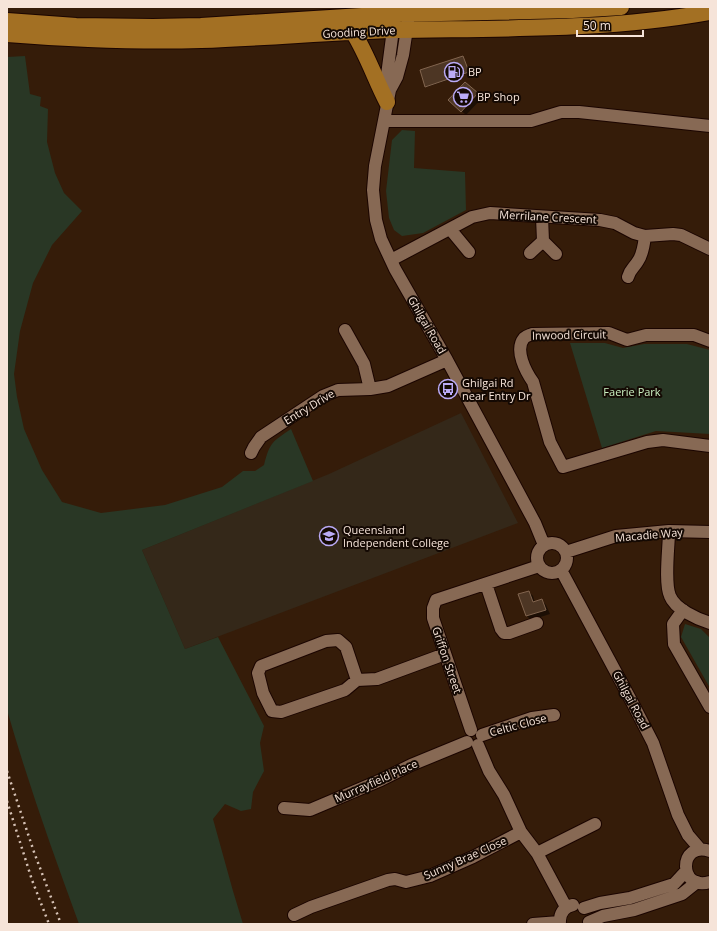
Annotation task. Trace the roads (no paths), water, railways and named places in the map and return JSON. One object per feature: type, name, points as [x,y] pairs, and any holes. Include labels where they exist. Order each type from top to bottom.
[{"type":"main road","name":"Gooding Drive","points":[[7,21],[76,26],[201,26],[401,10],[572,10],[621,7]]},
{"type":"main road","name":"Gooding Drive","points":[[7,34],[110,40],[209,40],[400,30],[604,25],[642,22],[710,12]]},
{"type":"main road","points":[[353,32],[360,43],[378,84],[389,96]]},
{"type":"street","name":"Ghilgai Road","points":[[401,10],[400,30],[403,55],[397,77],[389,96],[374,172],[374,200],[379,232],[391,260],[535,523],[544,545]]},
{"type":"street","points":[[384,121],[531,121],[561,112],[579,112],[710,126]]},
{"type":"street","name":"Merrilane Crescent","points":[[391,260],[472,217],[490,213],[600,220],[615,223],[634,233],[645,236],[673,234],[681,235],[710,249]]},
{"type":"street","points":[[542,217],[543,241],[556,254]]},
{"type":"street","points":[[450,229],[469,252]]},
{"type":"street","points":[[628,277],[630,271],[638,262],[643,250],[645,236]]},
{"type":"street","points":[[530,253],[543,241]]},
{"type":"street","points":[[345,330],[364,364],[370,389]]},
{"type":"street","name":"Inwood Circuit","points":[[710,341],[694,335],[646,335],[627,340],[609,333],[532,334],[525,337],[521,343],[521,358],[527,374],[533,382],[550,442],[563,467],[647,442],[663,440],[710,446]]},
{"type":"street","name":"Entry Drive","points":[[251,453],[261,437],[323,396],[338,390],[370,389],[388,386],[447,360]]},
{"type":"street","points":[[669,531],[668,587],[670,597],[684,610],[696,618],[710,623]]},
{"type":"street","name":"Macadie Way","points":[[566,552],[616,536],[669,531],[710,532]]},
{"type":"street","points":[[550,543],[558,544],[566,552],[567,561],[561,570],[556,573],[548,573],[538,566],[537,553],[544,545],[550,543]]},
{"type":"street","name":"Griffon Street","points":[[538,566],[436,600],[433,608],[433,618],[444,654],[474,738],[489,771],[504,795],[521,832],[537,853],[566,907]]},
{"type":"street","name":"Ghilgai Road","points":[[561,570],[634,704],[653,743],[668,790],[678,815],[688,835],[700,851]]},
{"type":"street","points":[[486,584],[501,629],[504,633],[509,633],[536,623]]},
{"type":"street","points":[[684,610],[673,624],[674,644],[710,708]]},
{"type":"street","points":[[357,680],[346,647],[338,640],[326,641],[260,666],[258,673],[263,693],[272,711],[281,712],[345,690],[357,680],[377,678],[444,654]]},
{"type":"street","name":"Celtic Close","points":[[474,738],[532,718],[554,715]]},
{"type":"street","name":"Murrayfield Place","points":[[284,808],[310,810],[474,738]]},
{"type":"street","points":[[537,853],[595,824]]},
{"type":"street","name":"Sunny Brae Close","points":[[294,915],[311,907],[388,880],[395,879],[406,882],[430,876],[473,857],[521,832]]},
{"type":"street","points":[[700,851],[686,862],[686,871],[692,880],[706,883]]},
{"type":"street","points":[[533,924],[560,923],[562,911],[566,907],[576,905],[584,908],[600,903],[630,898],[674,884],[686,871]]},
{"type":"street","points":[[588,923],[603,916],[634,910],[682,894],[706,883]]},
{"type":"street","points":[[584,908],[589,917],[588,923]]},
{"type":"railway","points":[[7,771],[34,852],[61,924]]},
{"type":"railway","points":[[7,801],[32,880],[49,924]]},
{"type":"place","name":"BP","points":[[454,72]]},
{"type":"place","name":"BP Shop","points":[[463,97]]},
{"type":"place","name":"Ghilgai Rd near Entry Dr","points":[[448,389]]},
{"type":"place","name":"Queensland Independent College","points":[[329,536]]},
{"type":"park label","name":"Faerie Park","points":[[632,392]]}]
